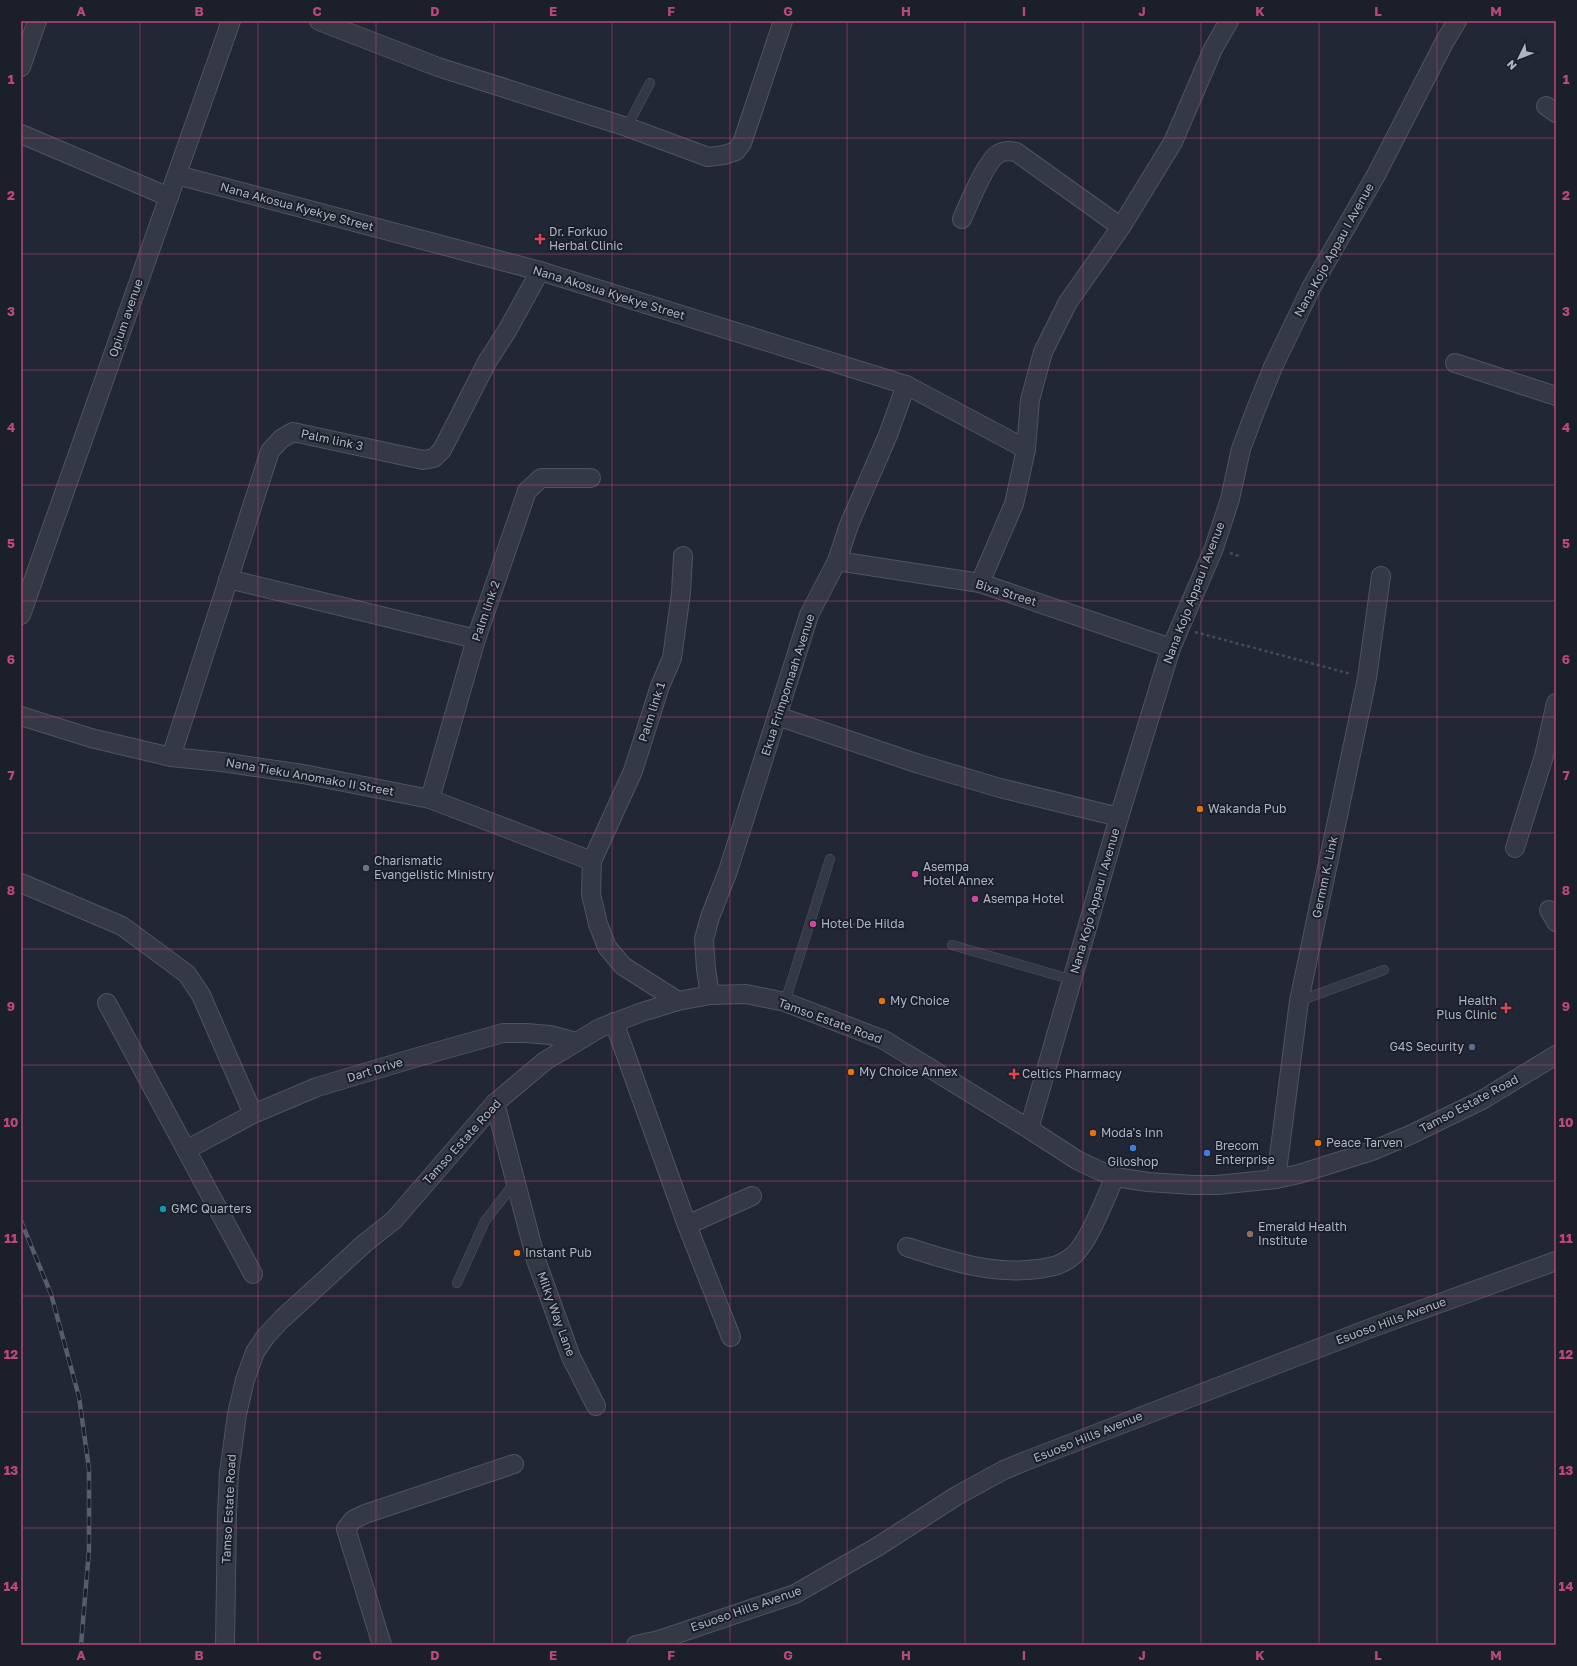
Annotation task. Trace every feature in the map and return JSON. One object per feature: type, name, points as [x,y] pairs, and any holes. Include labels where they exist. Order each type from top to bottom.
[{"type":"street","points":[[21,67],[37,21]]},
{"type":"street","name":"Opium avenue","points":[[21,615],[178,175],[231,21]]},
{"type":"street","points":[[319,21],[438,67],[627,127],[708,157],[724,155],[736,151],[742,143],[784,21]]},
{"type":"street","points":[[980,583],[1014,504],[1026,449],[1030,400],[1043,352],[1068,302],[1122,227],[1173,142],[1213,49],[1229,21]]},
{"type":"street","name":"Nana Kojo Appau I Avenue","points":[[1029,1128],[1119,817],[1170,648],[1214,548],[1230,499],[1241,449],[1256,409],[1273,367],[1311,288],[1376,175],[1445,41],[1457,21]]},
{"type":"street","points":[[21,134],[169,197]]},
{"type":"street","points":[[962,219],[990,162],[998,154],[1007,150],[1016,152],[1122,227]]},
{"type":"street","name":"Nana Akosua Kyekye Street","points":[[178,175],[540,271],[906,385],[1026,449]]},
{"type":"street","name":"Palm link 3","points":[[171,757],[270,451],[281,439],[294,432],[423,460],[434,458],[442,450],[487,362],[507,331],[540,271]]},
{"type":"street","points":[[1455,363],[1556,396]]},
{"type":"street","name":"Ekua Frimpomaah Avenue","points":[[710,995],[706,969],[704,939],[710,917],[728,871],[809,615],[837,562],[849,525],[888,435],[906,385]]},
{"type":"street","name":"Palm link 2","points":[[430,799],[476,639],[527,491],[541,478],[591,478]]},
{"type":"street","name":"Palm link 1","points":[[592,861],[633,771],[660,686],[672,658],[681,593],[682,556]]},
{"type":"street","name":"Bixa Street","points":[[837,562],[980,583],[1170,648]]},
{"type":"street","name":"Germm K. Link","points":[[1276,1178],[1299,1001],[1367,678],[1381,576]]},
{"type":"street","points":[[228,579],[476,639]]},
{"type":"street","points":[[1515,848],[1544,756],[1556,703]]},
{"type":"street","name":"Nana Tieku Anomako II Street","points":[[21,716],[91,738],[171,757],[222,762],[303,774],[430,799],[592,861]]},
{"type":"street","points":[[777,716],[919,764],[1000,788],[1119,817]]},
{"type":"street","points":[[592,861],[591,894],[598,924],[607,947],[623,966],[678,1001]]},
{"type":"street","points":[[21,882],[122,926],[187,974],[201,995],[253,1114]]},
{"type":"street","name":"Tamso Estate Road","points":[[225,1645],[229,1473],[237,1414],[245,1380],[255,1352],[266,1336],[282,1319],[365,1243],[394,1220],[495,1103],[545,1061],[576,1042],[614,1022],[678,1001],[710,995],[746,994],[785,1002],[884,1040],[1029,1128],[1077,1160],[1115,1177],[1148,1182],[1193,1185],[1276,1178],[1300,1174],[1372,1151],[1412,1134],[1482,1100],[1556,1055]]},
{"type":"street","points":[[107,1003],[252,1274]]},
{"type":"street","points":[[614,1022],[687,1225],[731,1337]]},
{"type":"street","name":"Dart Drive","points":[[186,1150],[253,1114],[317,1087],[418,1057],[503,1034],[526,1033],[550,1035],[576,1042]]},
{"type":"street","name":"Milky Way Lane","points":[[495,1103],[536,1260],[571,1357],[596,1406]]},
{"type":"street","points":[[907,1247],[964,1265],[993,1270],[1012,1272],[1052,1267],[1063,1264],[1084,1243],[1115,1177]]},
{"type":"street","points":[[687,1225],[752,1196]]},
{"type":"street","name":"Esuoso Hills Avenue","points":[[636,1645],[659,1640],[795,1594],[878,1548],[958,1495],[1004,1470],[1030,1459],[1371,1328],[1556,1262]]},
{"type":"street","points":[[382,1645],[346,1529],[353,1520],[365,1514],[514,1464]]},
{"type":"lane","points":[[627,127],[650,84]]},
{"type":"lane","points":[[785,1002],[830,859]]},
{"type":"lane","points":[[952,945],[1073,980]]},
{"type":"lane","points":[[1299,1001],[1384,970]]},
{"type":"lane","points":[[457,1283],[485,1221],[516,1181]]},
{"type":"path","points":[[1180,628],[1367,678]]},
{"type":"water","points":[[825,921],[847,924],[848,922],[855,923],[854,930],[825,926]]},
{"type":"railway","points":[[21,1221],[51,1294],[79,1397],[89,1469],[89,1550],[81,1645]]},
{"type":"place","name":"Dr. Forkuo Herbal Clinic","points":[[540,239]]},
{"type":"place","name":"Wakanda Pub","points":[[1200,809]]},
{"type":"place","name":"Charismatic Evangelistic Ministry","points":[[366,868]]},
{"type":"place","name":"Asempa Hotel Annex","points":[[915,874]]},
{"type":"place","name":"Asempa Hotel","points":[[975,899]]},
{"type":"place","name":"Hotel De Hilda","points":[[813,924]]},
{"type":"place","name":"My Choice","points":[[882,1001]]},
{"type":"place","name":"Health Plus Clinic","points":[[1506,1008]]},
{"type":"place","name":"G4S Security","points":[[1472,1047]]},
{"type":"place","name":"My Choice Annex","points":[[851,1072]]},
{"type":"place","name":"Celtics Pharmacy","points":[[1014,1074]]},
{"type":"place","name":"Moda's Inn","points":[[1093,1133]]},
{"type":"place","name":"Peace Tarven","points":[[1318,1143]]},
{"type":"place","name":"Giloshop","points":[[1133,1148]]},
{"type":"place","name":"Brecom Enterprise","points":[[1207,1153]]},
{"type":"place","name":"GMC Quarters","points":[[163,1209]]},
{"type":"place","name":"Emerald Health Institute","points":[[1250,1234]]},
{"type":"place","name":"Instant Pub","points":[[517,1253]]}]
